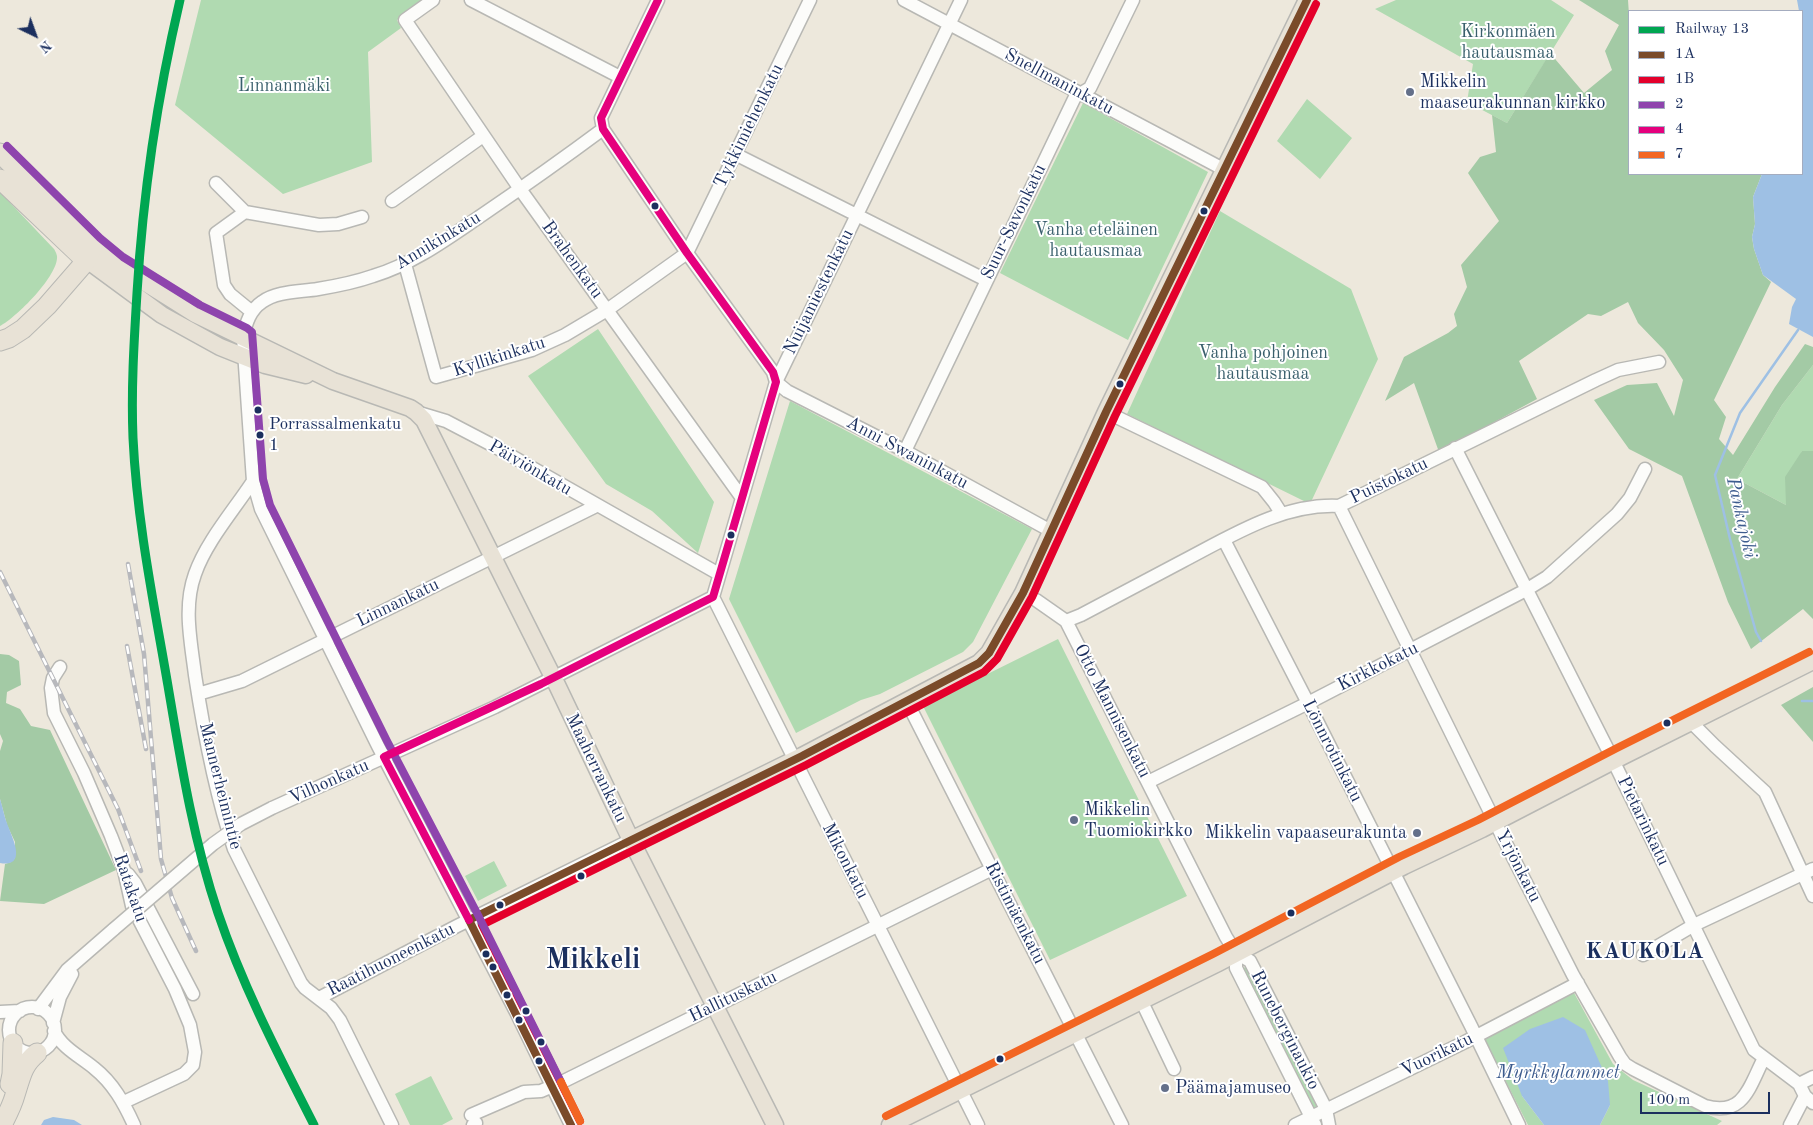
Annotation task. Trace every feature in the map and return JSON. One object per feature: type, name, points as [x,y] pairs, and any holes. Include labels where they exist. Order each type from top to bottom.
[{"type":"highway","points":[[0,153],[86,253]]},
{"type":"highway","points":[[0,179],[86,253]]},
{"type":"highway","points":[[0,331],[18,321],[86,253]]},
{"type":"highway","points":[[0,341],[9,338],[23,329],[47,306],[86,253]]},
{"type":"highway","points":[[0,1112],[9,1089],[12,1074],[11,1040]]},
{"type":"highway","points":[[2,1125],[28,1060],[42,1050]]},
{"type":"main road","name":"Raatihuoneenkatu","points":[[631,840],[907,702],[979,663],[989,652],[1023,593],[1046,528],[1106,412],[1219,167],[1307,0]]},
{"type":"main road","name":"Päiviönkatu","points":[[86,253],[117,265],[195,314],[333,381],[416,412]]},
{"type":"main road","name":"Päiviönkatu","points":[[86,253],[162,316],[220,346],[265,365],[333,381]]},
{"type":"main road","name":"Maaherrankatu","points":[[416,412],[424,420],[553,678],[631,840],[775,1125]]},
{"type":"main road","points":[[890,1125],[1236,953],[1813,661]]},
{"type":"street","name":"Brahenkatu","points":[[433,0],[405,20],[520,189],[742,498]]},
{"type":"street","points":[[471,0],[620,77]]},
{"type":"street","points":[[658,0],[601,118],[603,129],[687,253],[773,372],[776,382]]},
{"type":"street","name":"Tykkimiehenkatu","points":[[687,253],[810,0]]},
{"type":"street","name":"Snellmaninkatu","points":[[904,0],[1219,167]]},
{"type":"street","name":"Nuijamiestenkatu","points":[[712,597],[776,382],[962,0]]},
{"type":"street","name":"Suur-Savonkatu","points":[[904,451],[1074,97],[1090,88],[1133,0]]},
{"type":"street","name":"Annikinkatu","points":[[252,312],[263,301],[280,295],[319,289],[373,277],[405,264],[457,232],[603,129]]},
{"type":"street","points":[[392,201],[483,136]]},
{"type":"street","points":[[735,154],[986,280]]},
{"type":"street","points":[[216,183],[245,212],[319,225],[338,224],[362,217]]},
{"type":"street","points":[[245,212],[216,233],[224,284],[230,294],[252,312],[245,326],[243,337],[244,357],[253,481],[263,514],[384,757],[469,920],[572,1125]]},
{"type":"street","name":"Kyllikinkatu","points":[[405,264],[436,377],[532,350],[565,335],[608,310],[687,253]]},
{"type":"street","name":"Puistokatu","points":[[1066,621],[1281,513],[1327,505],[1339,506],[1618,370],[1659,362]]},
{"type":"street","name":"Anni Swaninkatu","points":[[776,382],[787,391],[904,451],[1046,528]]},
{"type":"street","name":"Päiviönkatu","points":[[416,412],[446,421],[484,441],[719,574]]},
{"type":"street","points":[[1106,412],[1262,487],[1281,513]]},
{"type":"street","name":"Pietarinkatu","points":[[1455,448],[1613,761],[1754,1050],[1799,1084]]},
{"type":"street","name":"Kirkkokatu","points":[[1148,782],[1308,703],[1526,590],[1547,576],[1617,514],[1630,498],[1645,470]]},
{"type":"street","name":"Mannerheimintie","points":[[253,481],[203,556],[190,590],[188,610],[189,632],[204,730],[226,826],[234,849],[301,983],[331,1008],[340,1020],[392,1125]]},
{"type":"street","name":"Linnankatu","points":[[198,694],[242,681],[596,506]]},
{"type":"street","name":"Yrjönkatu","points":[[1339,506],[1412,650],[1495,822],[1578,983],[1625,1064],[1705,1106],[1716,1109],[1730,1108],[1743,1100],[1764,1058]]},
{"type":"street","name":"Lönnrotinkatu","points":[[1224,540],[1476,1036],[1519,1125]]},
{"type":"street","name":"Otto Mannisenkatu","points":[[1023,593],[1066,621],[1226,937],[1236,953]]},
{"type":"street","name":"Vilhonkatu","points":[[38,1008],[67,970],[213,844],[241,824],[553,678],[712,597]]},
{"type":"street","name":"Mikonkatu","points":[[712,597],[978,1125]]},
{"type":"street","name":"Ratakatu","points":[[60,667],[52,678],[51,688],[54,713],[84,773],[124,870],[132,906],[175,989],[190,1025],[196,1052],[193,1065],[184,1074],[124,1102]]},
{"type":"street","name":"Ristimäenkatu","points":[[907,702],[1122,1125]]},
{"type":"street","points":[[1692,722],[1764,792],[1808,872],[1813,896]]},
{"type":"street","name":"Raatihuoneenkatu","points":[[319,998],[469,920],[631,840]]},
{"type":"street","name":"Hallituskatu","points":[[473,1121],[524,1092],[542,1091],[992,869]]},
{"type":"street","points":[[124,870],[135,883],[193,994]]},
{"type":"street","points":[[1643,954],[1694,925],[1808,872]]},
{"type":"street","name":"Runeberginaukio","points":[[1313,1121],[1236,968],[1236,953],[1250,961],[1326,1110],[1329,1125]]},
{"type":"street","name":"Vilhonkatu","points":[[54,1027],[64,987],[82,957]]},
{"type":"street","name":"Vuorikatu","points":[[1295,1125],[1313,1121],[1326,1110],[1578,983]]},
{"type":"street","points":[[1141,1000],[1174,1069]]},
{"type":"street","points":[[0,1012],[38,1008],[48,1015],[62,1043],[95,1069],[124,1102],[134,1125]]},
{"type":"street","points":[[11,1040],[10,1022],[20,1011]]},
{"type":"street","points":[[0,1025],[11,1040],[24,1052],[42,1050],[82,1059]]},
{"type":"street","points":[[42,1050],[52,1040],[54,1027]]},
{"type":"street","points":[[1790,1125],[1809,1100],[1799,1084],[1813,1077]]},
{"type":"green space","name":"Linnanmäki","points":[[201,0],[424,0],[397,20],[401,28],[368,52],[372,162],[283,194],[175,105]]},
{"type":"green space","name":"Kirkonmäen hautausmaa","points":[[1396,0],[1551,0],[1574,15],[1507,123],[1467,102],[1473,64],[1375,9]]},
{"type":"green space","points":[[1579,0],[1628,0],[1628,175],[1762,175],[1753,197],[1755,224],[1752,237],[1763,275],[1771,282],[1714,400],[1726,417],[1719,439],[1733,455],[1775,387],[1805,344],[1813,347],[1813,365],[1782,405],[1737,479],[1786,505],[1785,477],[1802,451],[1813,451],[1813,619],[1803,609],[1751,649],[1728,602],[1682,476],[1629,449],[1594,400],[1627,385],[1657,383],[1674,416],[1683,380],[1664,350],[1638,323],[1628,302],[1601,316],[1588,314],[1519,361],[1537,399],[1439,452],[1414,383],[1385,401],[1404,357],[1457,326],[1454,314],[1467,287],[1461,265],[1499,221],[1468,173],[1480,157],[1496,152],[1492,115],[1507,123],[1550,53],[1584,93],[1612,70],[1605,51],[1619,25]]},
{"type":"green space","points":[[1307,99],[1352,138],[1320,179],[1277,141]]},
{"type":"green space","name":"Vanha eteläinen hautausmaa","points":[[1083,103],[1208,172],[1128,340],[1000,273]]},
{"type":"green space","points":[[0,192],[54,249],[57,256],[56,264],[44,284],[26,305],[0,326]]},
{"type":"green space","name":"Vanha pohjoinen hautausmaa","points":[[1220,211],[1351,289],[1378,359],[1310,504],[1127,414]]},
{"type":"green space","points":[[598,329],[714,502],[698,553],[652,511],[606,484],[528,376]]},
{"type":"green space","points":[[1813,365],[1813,451],[1802,451],[1786,505],[1737,479],[1782,405]]},
{"type":"green space","points":[[790,401],[1032,529],[973,642],[963,652],[880,694],[861,700],[796,733],[729,599]]},
{"type":"green space","points":[[1058,639],[1187,896],[1050,960],[923,706]]},
{"type":"green space","points":[[0,654],[9,655],[19,661],[21,685],[7,692],[6,703],[20,709],[31,726],[50,730],[116,870],[44,904],[0,901],[5,864],[15,858],[15,842],[7,825],[0,799],[0,751],[3,741],[0,734]]},
{"type":"green space","points":[[1813,687],[1813,742],[1781,705]]},
{"type":"green space","points":[[494,861],[507,886],[478,901],[465,876]]},
{"type":"green space","points":[[1250,965],[1323,1109],[1312,1115],[1239,970]]},
{"type":"green space","points":[[1573,991],[1613,1064],[1633,1080],[1722,1121],[1717,1125],[1600,1125],[1610,1105],[1522,1096],[1544,1125],[1528,1125],[1483,1037]]},
{"type":"green space","points":[[431,1076],[453,1119],[442,1125],[410,1125],[395,1094]]},
{"type":"water","points":[[1797,0],[1813,0],[1813,337],[1789,324],[1792,307],[1796,299],[1763,275],[1752,237],[1755,224],[1753,197],[1762,175],[1803,175],[1803,10],[1799,10]]},
{"type":"water","points":[[0,799],[16,850],[14,861],[9,863],[0,863]]},
{"type":"water","name":"Myrkkylammet","points":[[1563,1017],[1585,1030],[1608,1081],[1610,1105],[1600,1125],[1544,1125],[1522,1096],[1503,1048],[1530,1029]]},
{"type":"water","points":[[53,1117],[74,1120],[82,1125],[41,1125],[44,1120]]},
{"type":"waterway","name":"Pankajoki","points":[[1761,641],[1756,632],[1730,539],[1715,475],[1740,413],[1798,330]]},
{"type":"waterway","name":"Pankajoki","points":[[1802,701],[1813,701]]},
{"type":"railway","points":[[128,564],[144,654],[161,859],[172,898],[196,951]]},
{"type":"railway","points":[[0,572],[118,809],[141,871]]},
{"type":"railway","points":[[127,646],[146,749]]},
{"type":"rail line","name":"13","points":[[180,0],[164,73],[143,219],[132,402],[138,501],[183,772],[201,857],[218,913],[239,968],[275,1047],[314,1125]]},
{"type":"transit line","name":"4","points":[[469,920],[384,757],[541,684],[713,597],[776,382],[773,372],[687,253],[603,129],[601,118],[658,0]]},
{"type":"transit line","name":"1A","points":[[571,1125],[469,920],[802,756],[979,663],[989,653],[1023,593],[1106,412],[1307,0]]},
{"type":"transit line","name":"1B","points":[[580,1121],[482,925],[806,765],[984,672],[997,659],[1032,597],[1115,416],[1316,4]]},
{"type":"transit line","name":"2","points":[[7,146],[100,238],[123,257],[200,305],[252,332],[263,479],[270,505],[387,741],[478,915],[561,1082]]},
{"type":"transit line","name":"7","points":[[886,1116],[1213,954],[1399,857],[1478,820],[1809,652]]},
{"type":"transit line","name":"7","points":[[561,1082],[580,1121]]},
{"type":"place","name":"Mikkelin maaseurakunnan kirkko","points":[[1410,92]]},
{"type":"place","name":"Porrassalmenkatu 1","points":[[260,435]]},
{"type":"place","name":"Mikkelin Tuomiokirkko","points":[[1074,820]]},
{"type":"place","name":"Mikkelin vapaaseurakunta","points":[[1417,833]]},
{"type":"place","name":"Päämajamuseo","points":[[1165,1088]]},
{"type":"district","name":"KAUKOLA","points":[[1645,952]]},
{"type":"district","name":"Mikkeli","points":[[593,961]]}]
